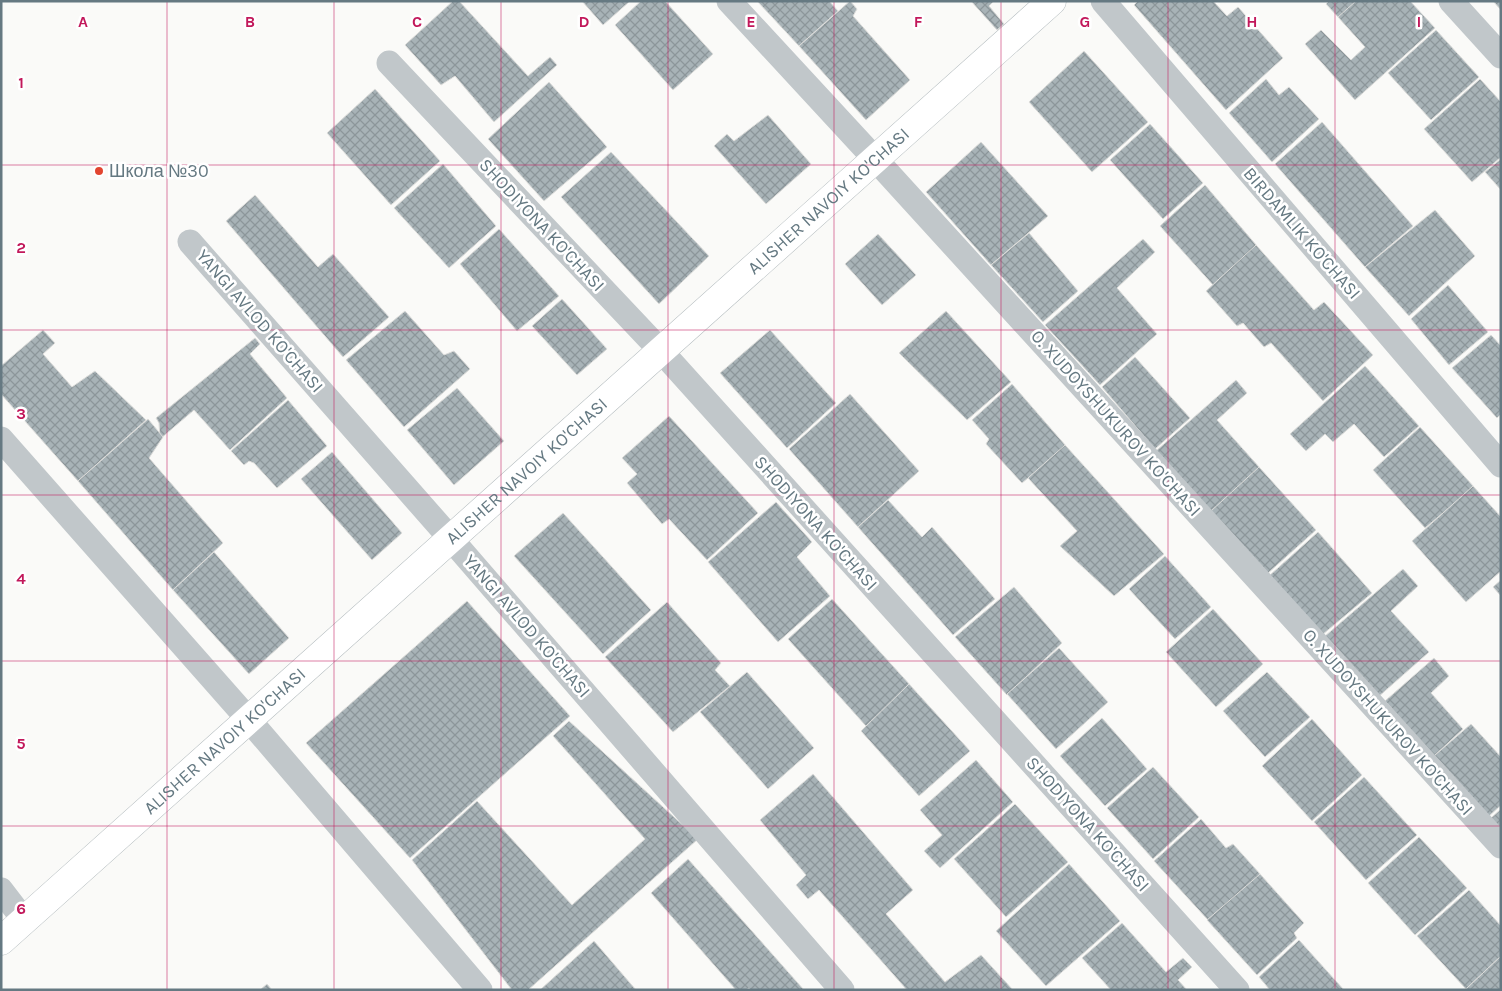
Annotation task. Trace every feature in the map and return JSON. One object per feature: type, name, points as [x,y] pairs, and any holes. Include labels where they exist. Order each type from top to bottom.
[{"type":"street","name":"O. XUDOYSHUKUROV KO'CHASI","points":[[729,1],[1501,846]]},
{"type":"street","name":"ALISHER NAVOIY KO'CHASI","points":[[1,941],[662,352],[1052,1]]},
{"type":"street","name":"BIRDAMLIK KO'CHASI","points":[[1103,1],[1501,465]]},
{"type":"street","points":[[1452,1],[1501,56]]},
{"type":"street","name":"SHODIYONA KO'CHASI","points":[[389,63],[662,352],[1237,990]]},
{"type":"street","name":"YANGI AVLOD KO'CHASI","points":[[190,242],[452,539],[842,990]]},
{"type":"street","points":[[1,439],[248,720],[480,990]]},
{"type":"street","points":[[1,890],[24,920]]},
{"type":"building","points":[[453,1],[459,1],[528,76],[550,57],[557,65],[494,122],[455,76],[441,85],[405,45]]},
{"type":"building","points":[[582,1],[630,1],[603,25]]},
{"type":"building","points":[[641,1],[665,1],[713,54],[673,90],[615,25]]},
{"type":"building","points":[[757,1],[829,1],[838,11],[799,46]]},
{"type":"building","points":[[850,1],[857,9],[853,16],[910,80],[866,120],[799,46]]},
{"type":"building","points":[[971,1],[994,1],[989,6],[1004,24],[997,30]]},
{"type":"building","points":[[1138,1],[1213,1],[1227,16],[1238,7],[1283,58],[1226,110],[1134,5]]},
{"type":"building","points":[[1329,1],[1357,1],[1339,18],[1326,4]]},
{"type":"building","points":[[1356,1],[1410,1],[1435,28],[1355,100],[1305,44],[1321,30],[1351,60],[1365,47],[1338,17]]},
{"type":"building","points":[[1493,1],[1501,1],[1501,10]]},
{"type":"building","points":[[1436,30],[1479,77],[1431,120],[1388,73]]},
{"type":"building","points":[[1084,51],[1148,122],[1092,172],[1029,102]]},
{"type":"building","points":[[1266,79],[1279,95],[1289,87],[1319,119],[1272,162],[1229,113]]},
{"type":"building","points":[[1480,79],[1501,102],[1501,157],[1472,182],[1424,129]]},
{"type":"building","points":[[549,82],[607,147],[544,201],[488,139]]},
{"type":"building","points":[[375,89],[440,161],[391,205],[327,133]]},
{"type":"building","points":[[768,115],[811,164],[766,204],[714,146],[727,134],[734,141]]},
{"type":"building","points":[[1322,122],[1413,226],[1365,267],[1275,164]]},
{"type":"building","points":[[1150,124],[1203,183],[1163,219],[1110,160]]},
{"type":"building","points":[[981,142],[1048,216],[991,265],[926,192]]},
{"type":"building","points":[[611,152],[709,256],[659,304],[561,197]]},
{"type":"building","points":[[1501,159],[1501,190],[1485,172]]},
{"type":"building","points":[[443,164],[496,226],[449,268],[394,208]]},
{"type":"building","points":[[1205,185],[1257,246],[1213,285],[1160,226]]},
{"type":"building","points":[[255,195],[318,267],[333,254],[389,317],[343,357],[226,221]]},
{"type":"building","points":[[1435,210],[1475,256],[1409,316],[1365,267]]},
{"type":"building","points":[[499,229],[559,296],[517,331],[460,264]]},
{"type":"building","points":[[1029,233],[1078,291],[1043,322],[991,265]]},
{"type":"building","points":[[878,234],[916,275],[882,305],[845,264]]},
{"type":"building","points":[[1143,239],[1155,252],[1117,288],[1157,334],[1100,385],[1045,325]]},
{"type":"building","points":[[1256,245],[1314,310],[1324,302],[1373,355],[1323,401],[1271,343],[1264,347],[1243,323],[1237,326],[1206,291]]},
{"type":"building","points":[[1448,285],[1488,332],[1449,365],[1411,319]]},
{"type":"building","points":[[562,299],[607,349],[577,375],[532,326]]},
{"type":"building","points":[[405,311],[444,355],[454,351],[470,369],[404,427],[346,360]]},
{"type":"building","points":[[946,311],[1011,382],[967,420],[899,353]]},
{"type":"building","points":[[43,330],[55,343],[43,354],[72,387],[95,371],[146,420],[78,481],[1,394],[1,366]]},
{"type":"building","points":[[770,330],[836,403],[787,448],[720,373]]},
{"type":"building","points":[[1491,335],[1501,346],[1501,414],[1497,418],[1452,368]]},
{"type":"building","points":[[255,338],[260,344],[250,354],[287,398],[230,450],[194,410],[160,439],[159,423],[156,418]]},
{"type":"building","points":[[1135,357],[1190,418],[1155,449],[1102,387]]},
{"type":"building","points":[[1365,366],[1419,426],[1384,457],[1354,424],[1333,442],[1325,434],[1306,451],[1290,434]]},
{"type":"building","points":[[1236,380],[1247,393],[1217,420],[1260,468],[1211,512],[1156,451]]},
{"type":"building","points":[[1012,384],[1066,446],[1022,483],[986,444],[989,439],[972,420]]},
{"type":"building","points":[[457,388],[504,441],[454,485],[407,430]]},
{"type":"building","points":[[850,394],[919,471],[858,527],[789,449]]},
{"type":"building","points":[[288,400],[327,446],[277,488],[254,463],[249,461],[244,465],[231,451]]},
{"type":"building","points":[[669,416],[758,513],[707,560],[669,519],[662,524],[627,483],[637,474],[622,458]]},
{"type":"building","points":[[148,419],[163,437],[149,458],[223,543],[173,590],[78,481]]},
{"type":"building","points":[[1420,427],[1474,487],[1425,528],[1373,470]]},
{"type":"building","points":[[1065,445],[1164,554],[1114,596],[1060,546],[1077,531],[1028,478]]},
{"type":"building","points":[[332,452],[402,533],[372,560],[301,479]]},
{"type":"building","points":[[1259,467],[1316,530],[1267,574],[1211,511]]},
{"type":"building","points":[[1473,486],[1501,517],[1501,571],[1466,602],[1412,541]]},
{"type":"building","points":[[888,500],[922,537],[932,527],[995,599],[953,635],[858,527]]},
{"type":"building","points":[[776,502],[812,542],[797,557],[830,596],[778,642],[708,562]]},
{"type":"building","points":[[563,513],[651,610],[603,654],[514,556]]},
{"type":"building","points":[[1318,532],[1372,593],[1322,635],[1269,576]]},
{"type":"building","points":[[214,552],[289,638],[249,674],[173,590]]},
{"type":"building","points":[[1165,556],[1211,607],[1175,639],[1129,589]]},
{"type":"building","points":[[1403,569],[1418,586],[1391,611],[1429,652],[1377,698],[1324,637]]},
{"type":"building","points":[[1501,580],[1501,596],[1493,587]]},
{"type":"building","points":[[1014,587],[1062,643],[1007,695],[955,637]]},
{"type":"building","points":[[832,599],[911,686],[866,726],[788,639]]},
{"type":"building","points":[[467,601],[570,716],[410,858],[306,743]]},
{"type":"building","points":[[667,602],[721,663],[715,670],[730,686],[673,732],[605,657]]},
{"type":"building","points":[[1213,609],[1263,664],[1216,707],[1166,652]]},
{"type":"building","points":[[1059,648],[1108,702],[1056,749],[1007,694]]},
{"type":"building","points":[[1434,658],[1449,676],[1431,693],[1463,729],[1434,756],[1385,701]]},
{"type":"building","points":[[747,672],[814,748],[768,789],[700,712]]},
{"type":"building","points":[[1267,672],[1310,717],[1265,757],[1223,711]]},
{"type":"building","points":[[909,684],[970,751],[919,796],[861,731]]},
{"type":"building","points":[[1102,718],[1147,769],[1105,806],[1060,756]]},
{"type":"building","points":[[1312,719],[1362,775],[1312,821],[1262,766]]},
{"type":"building","points":[[569,721],[698,839],[528,990],[512,990],[412,860],[477,801],[572,905],[645,839],[553,736]]},
{"type":"building","points":[[1471,724],[1501,757],[1501,805],[1488,817],[1434,756]]},
{"type":"building","points":[[976,760],[1013,802],[940,868],[924,851],[942,835],[920,810]]},
{"type":"building","points":[[1153,767],[1199,817],[1153,859],[1107,808]]},
{"type":"building","points":[[813,774],[913,890],[886,914],[945,982],[981,955],[1013,990],[907,990],[819,890],[808,899],[796,885],[806,875],[760,820]]},
{"type":"building","points":[[1364,777],[1417,835],[1366,880],[1314,822]]},
{"type":"building","points":[[1015,804],[1068,862],[1006,917],[954,859]]},
{"type":"building","points":[[1501,809],[1501,831],[1490,819]]},
{"type":"building","points":[[1201,819],[1226,848],[1233,844],[1261,875],[1208,920],[1154,861]]},
{"type":"building","points":[[1419,837],[1467,888],[1415,935],[1368,883]]},
{"type":"building","points":[[688,859],[804,990],[750,990],[749,988],[746,990],[736,990],[651,893]]},
{"type":"building","points":[[1069,864],[1120,921],[1046,986],[996,931]]},
{"type":"building","points":[[1260,874],[1304,923],[1294,933],[1297,938],[1257,975],[1207,920]]},
{"type":"building","points":[[1469,890],[1501,926],[1501,956],[1466,989],[1417,936]]},
{"type":"building","points":[[1122,923],[1166,972],[1183,958],[1192,967],[1178,980],[1187,990],[1111,990],[1082,958]]},
{"type":"building","points":[[1299,940],[1344,990],[1270,990],[1259,977]]},
{"type":"building","points":[[594,941],[636,990],[540,990]]},
{"type":"building","points":[[1501,956],[1501,990],[1466,989]]},
{"type":"building","points":[[267,984],[272,990],[260,990]]},
{"type":"place","name":"Школа №30","points":[[99,171]]}]
